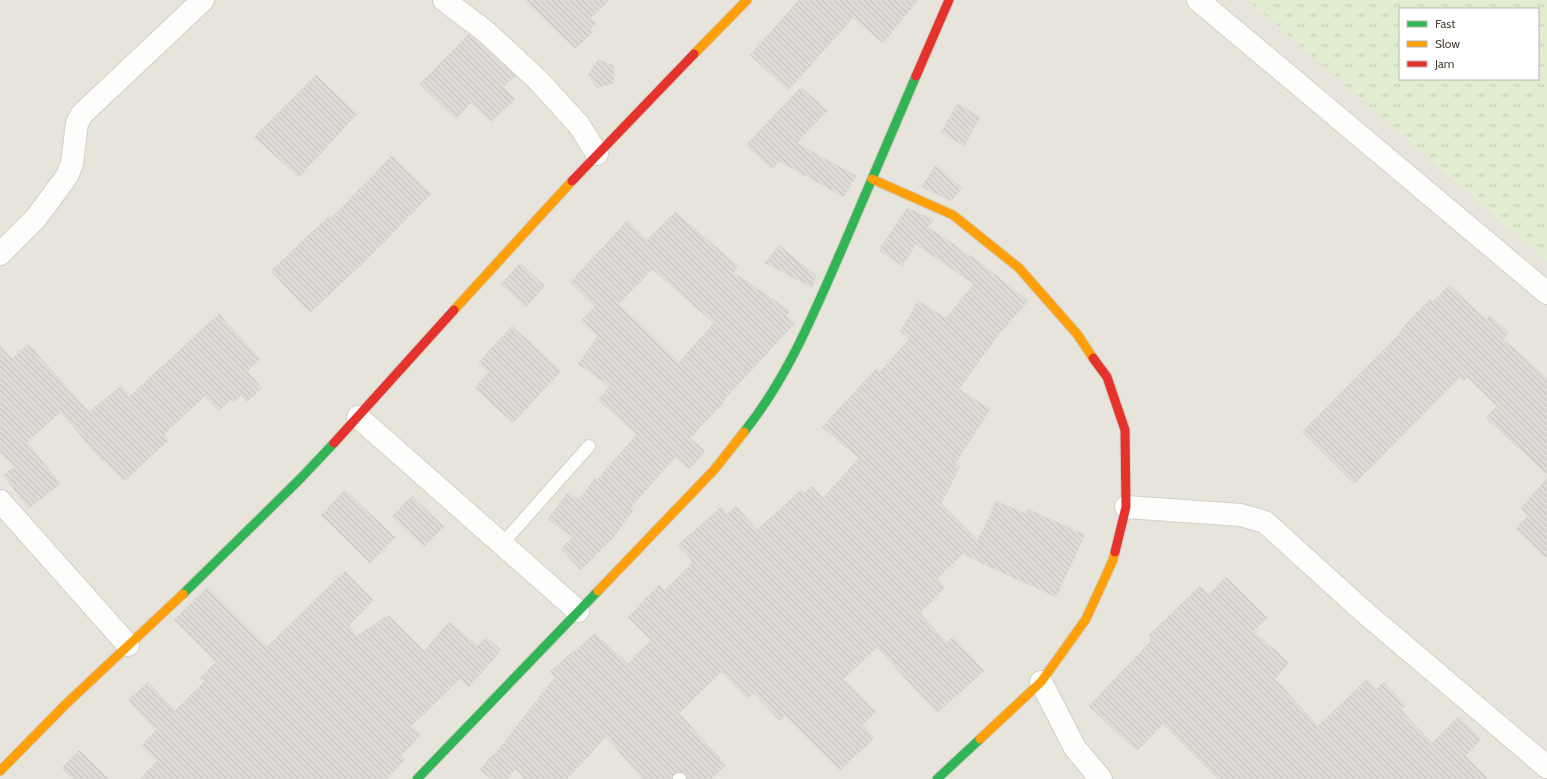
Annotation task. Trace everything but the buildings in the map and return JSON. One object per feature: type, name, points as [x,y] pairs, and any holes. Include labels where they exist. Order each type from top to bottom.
[{"type":"street","points":[[0,254],[36,218],[67,176],[72,164],[77,123],[82,114],[203,0]]},
{"type":"street","points":[[444,0],[485,31],[537,79],[579,125],[597,154]]},
{"type":"street","points":[[0,771],[66,704],[172,605],[301,478],[597,154],[747,0]]},
{"type":"street","points":[[417,779],[578,610],[616,574],[714,470],[756,417],[786,370],[809,325],[949,0]]},
{"type":"street","points":[[1198,0],[1547,293]]},
{"type":"street","points":[[872,179],[953,215],[1019,268],[1077,334],[1107,377],[1125,430],[1126,507],[1113,560],[1086,619],[1041,682],[937,779]]},
{"type":"street","points":[[358,417],[578,610]]},
{"type":"street","points":[[0,501],[128,645]]},
{"type":"street","points":[[1126,507],[1241,515],[1265,522],[1363,611],[1547,767]]},
{"type":"street","points":[[1041,682],[1075,748],[1101,779]]},
{"type":"lane","points":[[502,544],[589,446]]},
{"type":"shaded area","points":[[0,0],[1547,0],[1547,779],[0,779]]},
{"type":"green space","points":[[1248,0],[1547,0],[1547,261]]},
{"type":"traffic: fast","points":[[744,432],[774,389],[799,344],[842,249],[916,76]]},
{"type":"traffic: fast","points":[[183,594],[301,478],[334,443]]},
{"type":"traffic: fast","points":[[417,779],[598,591]]},
{"type":"traffic: fast","points":[[937,779],[980,739]]},
{"type":"traffic: slow","points":[[694,54],[747,0]]},
{"type":"traffic: slow","points":[[872,179],[953,215],[1019,268],[1077,334],[1093,358]]},
{"type":"traffic: slow","points":[[454,310],[572,181]]},
{"type":"traffic: slow","points":[[598,591],[714,470],[744,432]]},
{"type":"traffic: slow","points":[[980,739],[1041,682],[1086,619],[1113,560],[1115,552]]},
{"type":"traffic: slow","points":[[0,771],[66,704],[183,594]]},
{"type":"traffic: jam","points":[[916,76],[949,0]]},
{"type":"traffic: jam","points":[[572,181],[694,54]]},
{"type":"traffic: jam","points":[[334,443],[454,310]]},
{"type":"traffic: jam","points":[[1093,358],[1107,377],[1125,430],[1126,507],[1115,552]]}]
